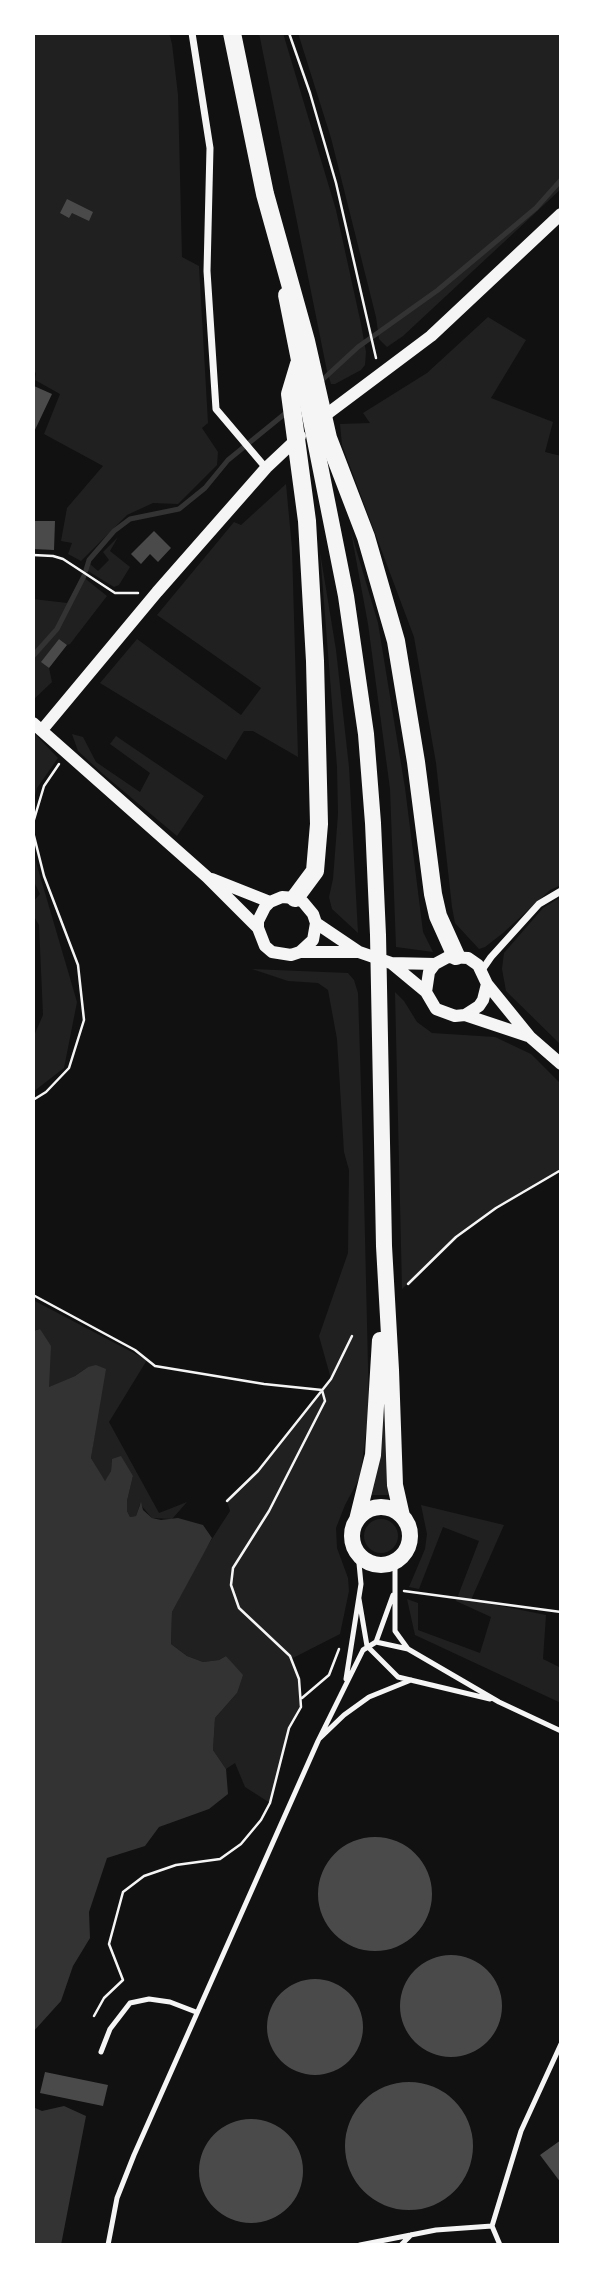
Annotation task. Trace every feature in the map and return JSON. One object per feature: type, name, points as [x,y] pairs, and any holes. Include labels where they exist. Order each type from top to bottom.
[{"type":"highway","points":[[232,33],[265,194],[306,341],[302,384],[301,471],[310,567],[319,824],[315,871],[295,898]]},
{"type":"highway","points":[[299,364],[302,384],[326,455],[366,537],[396,641],[409,714],[433,894],[438,916],[456,956]]},
{"type":"main road","points":[[265,194],[299,364]]},
{"type":"main road","points":[[326,455],[361,687],[373,823],[384,1246],[395,1485],[402,1516],[409,1526],[410,1538],[407,1549],[394,1562],[374,1564],[358,1553],[352,1537],[373,1455],[380,1369],[384,1246]]},
{"type":"main road","points":[[356,1520],[362,1513],[379,1507],[387,1507],[402,1516]]},
{"type":"street","points":[[192,33],[210,148],[207,271],[216,409],[266,468]]},
{"type":"street","points":[[359,952],[300,952],[281,955],[272,952],[265,946],[258,928],[207,877],[37,726],[266,468],[316,423],[431,335],[561,214]]},
{"type":"street","points":[[207,877],[270,902]]},
{"type":"street","points":[[482,970],[539,904],[561,891]]},
{"type":"street","points":[[258,928],[260,913],[270,902],[282,897],[295,898],[309,907],[316,923],[359,952],[391,963],[435,964]]},
{"type":"street","points":[[300,952],[313,940],[316,923]]},
{"type":"street","points":[[426,992],[429,972],[441,959],[456,956],[474,961],[482,970],[487,984],[530,1037],[561,1064]]},
{"type":"street","points":[[391,963],[426,992],[436,1009],[455,1016],[473,1012],[484,1000],[487,984]]},
{"type":"street","points":[[466,1015],[530,1037]]},
{"type":"lane","points":[[345,1683],[361,1584],[358,1553]]},
{"type":"lane","points":[[394,1562],[395,1631],[408,1649]]},
{"type":"lane","points":[[376,1642],[394,1592]]},
{"type":"lane","points":[[359,1599],[367,1646],[398,1677],[499,1702]]},
{"type":"lane","points":[[108,2245],[117,2199],[196,2011],[318,1741],[363,1650],[376,1642],[408,1649],[499,1702],[561,1731]]},
{"type":"lane","points":[[318,1741],[369,1697],[411,1680]]},
{"type":"lane","points":[[101,2052],[110,2029],[130,2003],[149,1999],[170,2002],[196,2011]]},
{"type":"lane","points":[[500,2245],[492,2226],[521,2131],[561,2044]]},
{"type":"lane","points":[[360,2245],[411,2235],[492,2226]]},
{"type":"lane","points":[[401,2245],[411,2235]]},
{"type":"path","points":[[289,33],[336,183],[380,375]]},
{"type":"path","points":[[33,555],[63,559],[115,593],[157,592]]},
{"type":"path","points":[[33,823],[44,786],[67,752]]},
{"type":"path","points":[[33,832],[44,876],[78,965],[84,1020],[69,1068],[46,1092],[33,1100]]},
{"type":"path","points":[[408,1284],[456,1237],[496,1208],[561,1170]]},
{"type":"path","points":[[33,1295],[135,1350],[155,1366],[264,1384],[322,1390]]},
{"type":"path","points":[[226,1501],[258,1471],[331,1379],[352,1336]]},
{"type":"path","points":[[94,2016],[104,1998],[123,1980],[108,1944],[123,1892],[144,1876],[176,1865],[220,1859],[241,1844],[261,1821],[270,1803],[289,1728],[302,1698],[299,1679],[290,1656],[239,1608],[231,1585],[233,1568],[269,1511],[325,1401],[322,1390]]},
{"type":"path","points":[[394,1592],[561,1612]]},
{"type":"path","points":[[302,1698],[328,1675],[342,1639],[353,1637]]},
{"type":"shaded area","points":[[33,33],[169,33],[178,95],[182,257],[199,266],[208,423],[202,428],[218,452],[217,465],[178,504],[153,503],[127,515],[81,561],[68,554],[72,543],[61,541],[67,508],[103,466],[44,434],[60,394],[35,380],[36,373],[33,371]]},
{"type":"shaded area","points":[[259,33],[283,33],[336,210],[361,324],[366,352],[365,365],[335,384],[331,384],[327,371]]},
{"type":"shaded area","points":[[298,33],[561,33],[561,189],[403,336],[387,347],[379,339],[376,317],[331,138]]},
{"type":"shaded area","points":[[488,317],[526,340],[491,398],[553,422],[545,452],[561,456],[561,885],[550,890],[503,933],[479,949],[455,923],[436,763],[414,637],[342,445],[340,424],[370,423],[363,413],[427,373]]},
{"type":"shaded area","points":[[286,484],[292,548],[298,757],[253,731],[244,731],[226,760],[100,683],[137,639],[241,715],[261,688],[157,615],[234,522],[241,525]]},
{"type":"shaded area","points":[[351,532],[378,623],[405,788],[423,932],[433,952],[396,947],[390,789],[368,624]]},
{"type":"shaded area","points":[[118,537],[110,551],[130,567],[119,585],[114,587],[88,571],[90,564],[98,571],[109,560],[103,552]]},
{"type":"shaded area","points":[[320,552],[336,650],[349,767],[358,933],[332,909],[329,897],[338,814],[337,767]]},
{"type":"shaded area","points":[[82,576],[107,596],[70,644],[67,645],[59,639],[42,662],[49,668],[52,682],[33,700],[33,599],[67,603]]},
{"type":"shaded area","points":[[33,732],[58,758],[37,788],[33,803]]},
{"type":"shaded area","points":[[72,734],[83,737],[96,762],[140,792],[150,773],[110,744],[116,736],[204,796],[177,836],[78,751]]},
{"type":"shaded area","points":[[33,852],[77,1002],[64,1068],[33,1092],[33,1038],[43,1015],[39,925],[33,915],[33,902],[40,894],[33,880]]},
{"type":"shaded area","points":[[561,897],[561,1045],[506,991],[502,969],[504,953],[543,908]]},
{"type":"shaded area","points":[[252,969],[348,973],[354,980],[358,993],[369,1410],[360,1477],[336,1528],[337,1548],[348,1578],[349,1591],[340,1634],[291,1659],[299,1679],[301,1703],[289,1728],[270,1803],[245,1787],[235,1763],[226,1769],[213,1750],[215,1718],[237,1693],[234,1666],[226,1656],[219,1660],[203,1662],[187,1656],[171,1644],[172,1612],[201,1556],[230,1511],[227,1501],[258,1471],[331,1379],[319,1336],[348,1253],[349,1170],[344,1152],[337,1039],[328,990],[318,983],[288,981]]},
{"type":"shaded area","points":[[395,992],[417,1022],[432,1033],[495,1037],[531,1054],[561,1084],[561,1170],[496,1208],[456,1237],[402,1289]]},
{"type":"shaded area","points":[[33,1300],[147,1360],[109,1422],[159,1513],[187,1502],[172,1519],[152,1518],[140,1504],[136,1516],[130,1517],[127,1501],[133,1476],[112,1459],[111,1471],[105,1482],[91,1458],[95,1430],[88,1367],[48,1388],[40,1329],[33,1331]]},
{"type":"shaded area","points":[[40,1329],[51,1346],[49,1387],[88,1367],[96,1365],[106,1369],[91,1458],[105,1481],[111,1471],[112,1459],[121,1456],[133,1476],[127,1501],[130,1517],[136,1516],[141,1502],[143,1510],[152,1518],[178,1518],[203,1525],[212,1538],[172,1612],[171,1644],[187,1656],[203,1662],[219,1660],[226,1656],[243,1675],[237,1693],[215,1718],[213,1750],[226,1769],[228,1794],[209,1809],[159,1827],[145,1846],[107,1858],[89,1912],[90,1938],[73,1966],[61,2001],[33,2032],[33,1331]]},
{"type":"shaded area","points":[[385,1393],[390,1495],[370,1495]]},
{"type":"shaded area","points":[[421,1505],[504,1525],[471,1600],[546,1615],[543,1659],[561,1668],[561,1703],[415,1635],[407,1599],[418,1603],[418,1630],[480,1653],[491,1617],[456,1601],[479,1541],[443,1527],[419,1589],[409,1587],[425,1549],[427,1534]]},
{"type":"shaded area","points":[[381,1519],[393,1524],[398,1536],[393,1548],[381,1553],[369,1548],[364,1536],[369,1524]]},
{"type":"shaded area","points":[[64,2106],[86,2116],[61,2245],[33,2245],[33,2107],[42,2111]]},
{"type":"building","points":[[67,199],[93,212],[89,221],[72,213],[69,218],[60,213]]},
{"type":"building","points":[[34,386],[52,394],[33,434],[33,388]]},
{"type":"building","points":[[33,521],[55,521],[54,550],[33,549]]},
{"type":"building","points":[[154,531],[171,548],[158,562],[150,554],[141,564],[131,554]]},
{"type":"building","points":[[59,639],[67,645],[49,668],[41,662]]},
{"type":"building","points":[[375,1837],[397,1842],[415,1854],[427,1872],[432,1894],[427,1916],[415,1934],[397,1946],[375,1951],[353,1946],[335,1934],[323,1916],[318,1894],[323,1872],[335,1854],[353,1842]]},
{"type":"building","points":[[451,1955],[471,1959],[487,1970],[498,1986],[502,2006],[498,2026],[487,2042],[471,2053],[451,2057],[431,2053],[415,2042],[404,2026],[400,2006],[404,1986],[415,1970],[431,1959]]},
{"type":"building","points":[[315,1979],[333,1983],[349,1993],[359,2009],[363,2027],[359,2045],[349,2061],[333,2071],[315,2075],[297,2071],[281,2061],[271,2045],[267,2027],[271,2009],[281,1993],[297,1983]]},
{"type":"building","points":[[45,2072],[108,2085],[103,2106],[40,2093]]},
{"type":"building","points":[[409,2082],[433,2087],[454,2101],[468,2122],[473,2146],[468,2170],[454,2191],[433,2205],[409,2210],[385,2205],[364,2191],[350,2170],[345,2146],[350,2122],[364,2101],[385,2087]]},
{"type":"building","points":[[251,2119],[271,2123],[288,2134],[299,2151],[303,2171],[299,2191],[288,2208],[271,2219],[251,2223],[231,2219],[214,2208],[203,2191],[199,2171],[203,2151],[214,2134],[231,2123]]},
{"type":"building","points":[[561,2140],[561,2183],[540,2155]]},
{"type":"waterway","points":[[320,382],[358,347],[438,290],[536,208],[561,180]]},
{"type":"waterway","points":[[86,570],[89,560],[114,531],[130,519],[179,509],[205,488],[228,460],[287,412]]},
{"type":"waterway","points":[[33,656],[57,629],[84,576]]}]
